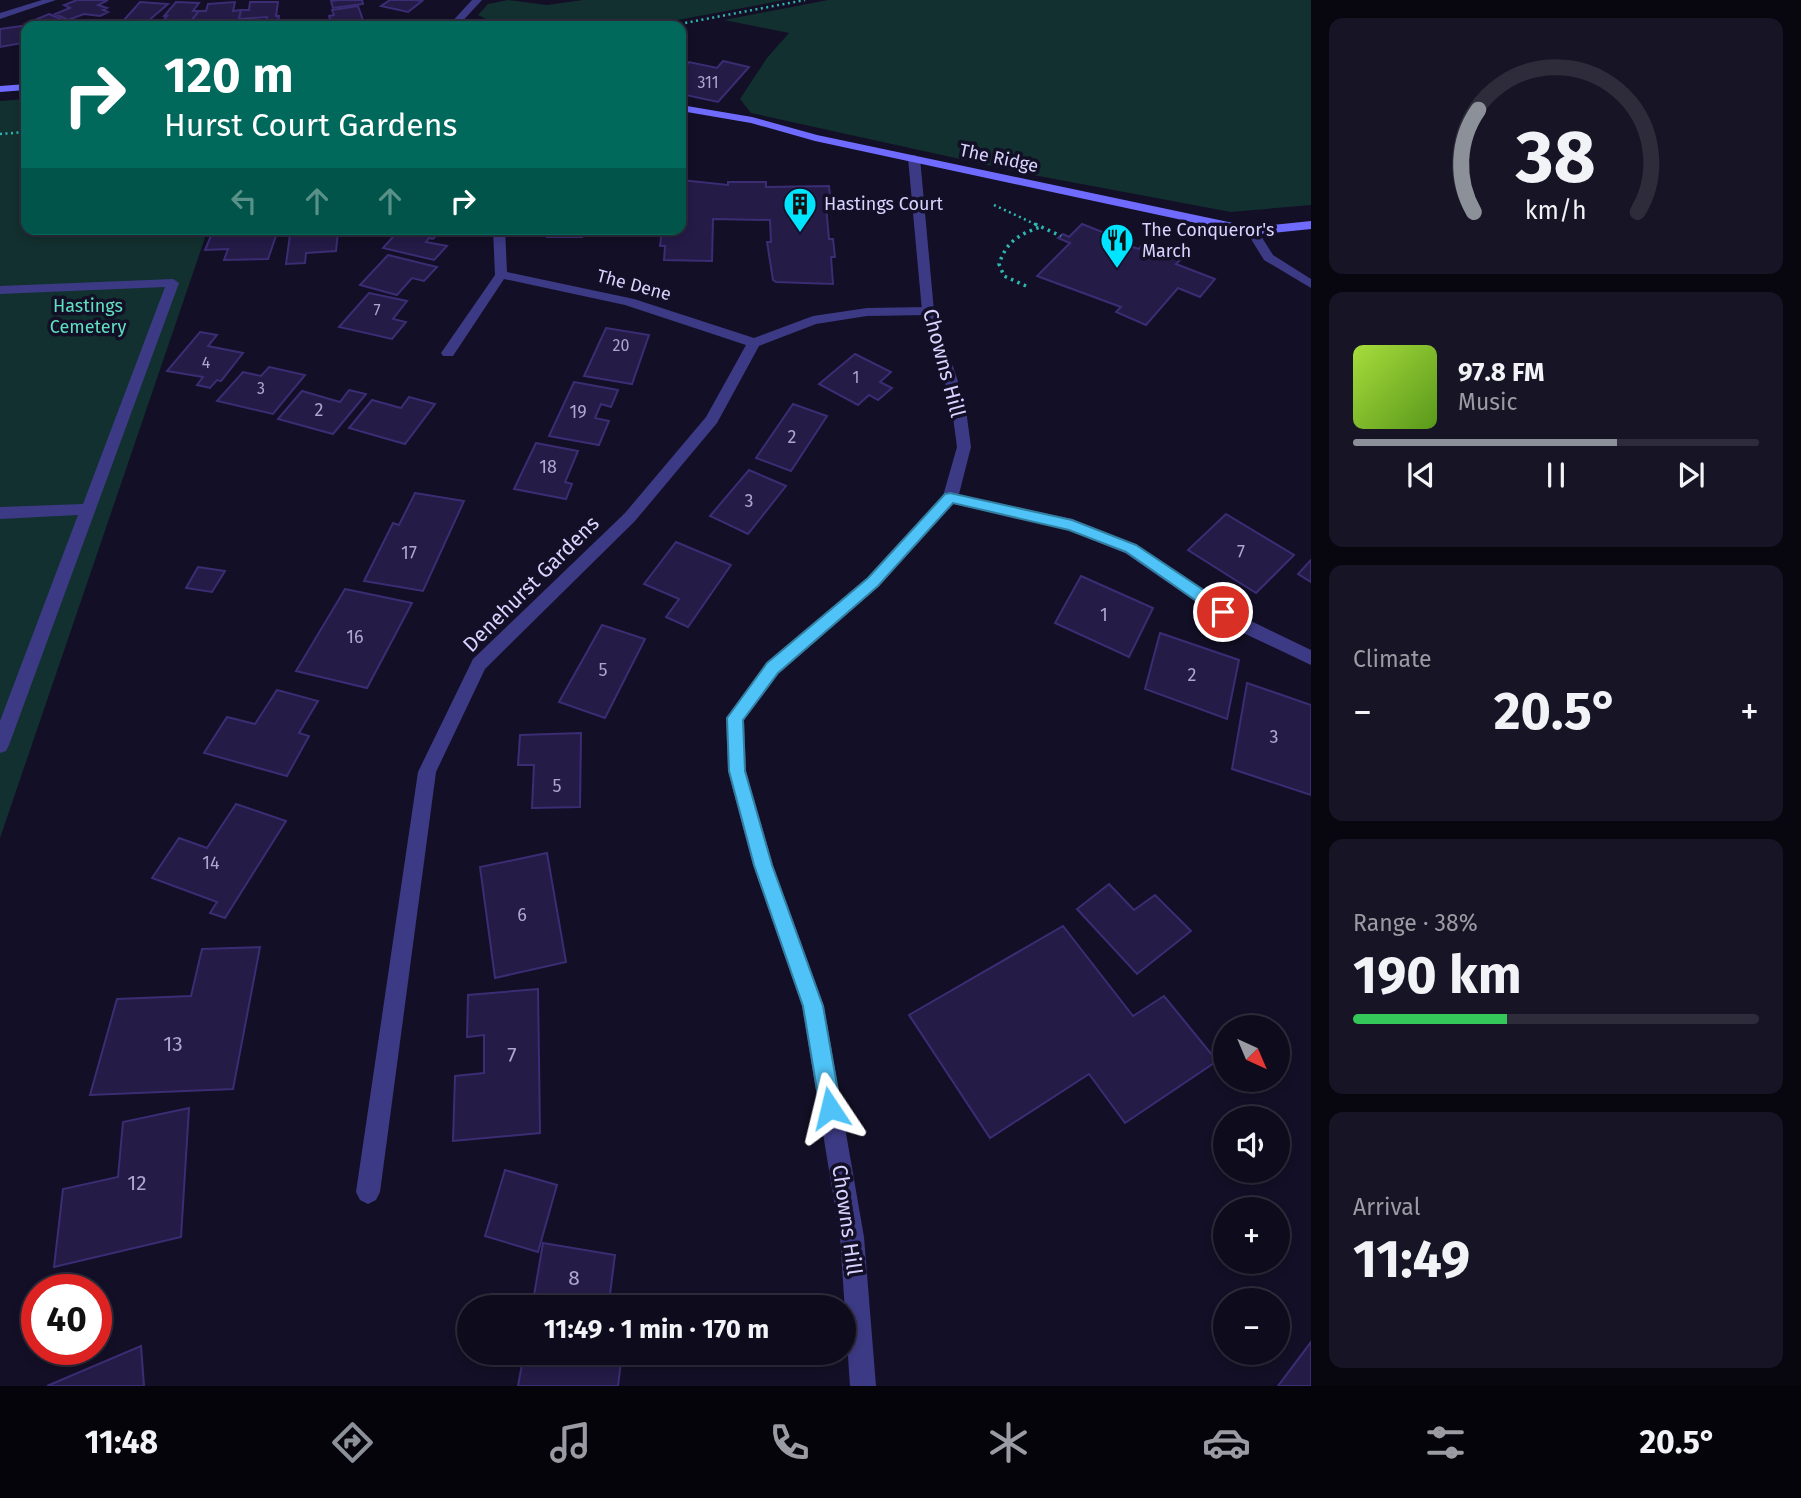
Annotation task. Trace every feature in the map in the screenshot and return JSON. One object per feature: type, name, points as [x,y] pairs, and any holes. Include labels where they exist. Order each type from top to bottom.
[{"type":"main road","points":[[0,89],[21,88]]},
{"type":"main road","name":"The Ridge","points":[[686,109],[752,120],[815,138],[1252,231],[1311,225]]},
{"type":"street","points":[[0,16],[51,0]]},
{"type":"street","points":[[458,21],[477,0]]},
{"type":"street","name":"Chowns Hill","points":[[863,1386],[852,1237],[813,1006],[763,865],[737,771],[735,718],[773,668],[873,582],[950,498],[964,447],[958,402],[928,311],[914,158]]},
{"type":"street","points":[[1252,231],[1268,257],[1311,284]]},
{"type":"street","points":[[447,353],[501,275],[499,235]]},
{"type":"street","name":"The Dene","points":[[501,275],[625,298],[699,322],[754,344]]},
{"type":"street","points":[[0,290],[173,283],[0,745]]},
{"type":"street","points":[[754,344],[813,320],[867,312],[928,311]]},
{"type":"street","name":"Denehurst Gardens","points":[[368,1192],[427,772],[479,664],[630,517],[712,419],[754,344]]},
{"type":"street","points":[[950,498],[1072,526],[1131,549],[1243,625],[1311,658]]},
{"type":"street","points":[[0,513],[88,509]]},
{"type":"path","points":[[686,23],[805,0]]},
{"type":"path","points":[[0,134],[21,132]]},
{"type":"path","points":[[1026,286],[1004,276],[999,264],[1004,246],[1016,236],[1041,227]]},
{"type":"green space","points":[[508,0],[547,5],[583,0],[785,0],[672,21],[490,21],[478,15],[488,4]]},
{"type":"green space","points":[[828,0],[1311,0],[1311,205],[1231,212],[1028,174],[751,113],[740,99],[767,58],[789,33],[724,20]]},
{"type":"green space","name":"Hastings Cemetery","points":[[21,99],[21,235],[206,235],[0,838],[0,101]]},
{"type":"building","points":[[77,0],[108,0],[98,5],[107,8],[103,10],[108,12],[100,16],[84,14],[68,20],[55,14],[70,8],[64,5]]},
{"type":"building","points":[[362,0],[363,4],[333,8],[331,1]]},
{"type":"building","points":[[390,0],[422,1],[408,12],[381,6]]},
{"type":"building","points":[[140,2],[168,4],[148,21],[124,20]]},
{"type":"building","points":[[176,2],[199,3],[193,11],[199,11],[191,21],[163,21],[167,16],[164,16]]},
{"type":"building","points":[[235,2],[233,11],[241,10],[239,21],[191,21],[199,11],[206,11],[208,4]]},
{"type":"building","points":[[250,2],[278,2],[278,21],[266,21],[267,17],[239,19],[241,10],[249,10]]},
{"type":"building","points":[[358,6],[363,21],[330,21],[329,16],[334,15],[332,10]]},
{"type":"building","points":[[49,14],[65,21],[32,21]]},
{"type":"building","points":[[21,26],[21,43],[0,47],[0,29]]},
{"type":"building","points":[[723,61],[749,67],[718,102],[686,95],[686,65],[689,62],[717,68]]},
{"type":"building","name":"Hastings Court","points":[[686,181],[728,185],[728,182],[766,182],[766,187],[829,186],[831,206],[826,206],[829,239],[833,239],[835,257],[831,257],[833,284],[773,280],[767,242],[771,242],[770,220],[713,219],[712,261],[664,260],[665,246],[660,246],[661,235],[686,235]]},
{"type":"building","name":"The Conqueror's March","points":[[1082,224],[1128,242],[1126,245],[1139,249],[1142,245],[1180,260],[1176,264],[1215,279],[1200,297],[1178,288],[1146,325],[1116,312],[1121,307],[1037,276],[1070,243],[1058,238],[1063,234],[1069,237]]},
{"type":"building","points":[[211,235],[276,235],[268,259],[224,260],[228,249],[205,250]]},
{"type":"building","points":[[290,235],[338,235],[336,251],[306,253],[305,263],[286,264]]},
{"type":"building","points":[[395,235],[437,235],[426,242],[447,246],[434,260],[383,248]]},
{"type":"building","points":[[547,235],[582,235],[582,237]]},
{"type":"building","points":[[388,255],[437,267],[424,281],[412,278],[397,295],[360,285]]},
{"type":"building","points":[[369,293],[407,301],[393,319],[406,322],[392,339],[339,327]]},
{"type":"building","points":[[606,328],[649,335],[632,384],[584,376]]},
{"type":"building","points":[[200,332],[217,335],[208,346],[243,353],[221,381],[217,380],[210,388],[197,385],[203,377],[167,371]]},
{"type":"building","points":[[855,354],[891,372],[880,382],[892,388],[878,400],[869,395],[858,405],[819,384]]},
{"type":"building","points":[[269,367],[305,375],[273,414],[217,401],[243,372],[261,376]]},
{"type":"building","points":[[574,382],[618,390],[611,407],[601,404],[595,418],[609,421],[599,445],[549,436]]},
{"type":"building","points":[[349,390],[366,394],[333,434],[278,419],[302,391],[340,402]]},
{"type":"building","points":[[409,397],[435,404],[405,444],[349,428],[372,400],[401,408]]},
{"type":"building","points":[[793,404],[827,416],[791,471],[756,458]]},
{"type":"building","points":[[536,443],[578,451],[565,482],[572,484],[566,499],[514,489]]},
{"type":"building","points":[[749,470],[786,486],[748,534],[710,516]]},
{"type":"building","points":[[415,493],[464,501],[423,591],[364,581],[393,523],[399,525]]},
{"type":"building","points":[[1226,514],[1294,555],[1256,593],[1188,550]]},
{"type":"building","points":[[676,542],[731,565],[688,627],[666,617],[679,599],[644,584]]},
{"type":"building","points":[[1311,560],[1311,582],[1298,574]]},
{"type":"building","points":[[198,567],[225,571],[212,592],[186,588]]},
{"type":"building","points":[[1081,576],[1153,608],[1129,657],[1055,623]]},
{"type":"building","points":[[345,589],[412,603],[367,688],[296,671]]},
{"type":"building","points":[[602,625],[645,639],[605,718],[559,702]]},
{"type":"building","points":[[1160,633],[1239,660],[1227,719],[1145,689]]},
{"type":"building","points":[[1247,683],[1311,705],[1311,795],[1232,769]]},
{"type":"building","points":[[277,690],[318,701],[299,733],[309,736],[287,776],[204,753],[227,717],[255,724]]},
{"type":"building","points":[[581,733],[580,807],[532,808],[534,765],[518,765],[520,735]]},
{"type":"building","points":[[236,804],[286,821],[225,918],[210,913],[217,902],[152,878],[179,838],[207,848]]},
{"type":"building","points":[[547,853],[566,962],[495,978],[480,867]]},
{"type":"building","points":[[1109,884],[1134,910],[1155,895],[1191,931],[1137,974],[1077,909]]},
{"type":"building","points":[[1063,926],[1133,1016],[1164,996],[1213,1056],[1213,1064],[1125,1123],[1089,1074],[990,1138],[909,1015]]},
{"type":"building","points":[[260,947],[233,1089],[90,1095],[117,999],[191,996],[202,949]]},
{"type":"building","points":[[538,989],[540,1133],[453,1141],[455,1076],[484,1073],[484,1035],[467,1037],[468,995]]},
{"type":"building","points":[[189,1108],[181,1237],[54,1267],[63,1189],[118,1177],[123,1122]]},
{"type":"building","points":[[505,1170],[557,1185],[538,1252],[485,1236]]},
{"type":"building","points":[[543,1243],[615,1255],[610,1295],[534,1295]]},
{"type":"building","points":[[1311,1342],[1311,1386],[1278,1386]]},
{"type":"building","points":[[141,1346],[144,1386],[47,1386],[96,1365],[112,1365],[112,1358]]},
{"type":"building","points":[[522,1365],[621,1365],[618,1386],[518,1386]]},
{"type":"place","name":"Hastings Court","points":[[800,234]]},
{"type":"place","name":"The Conqueror's March","points":[[1117,270]]},
{"type":"route","points":[[830,1108],[813,1006],[763,865],[737,771],[735,718],[773,668],[873,582],[950,498],[1072,526],[1131,549],[1223,612]]}]
